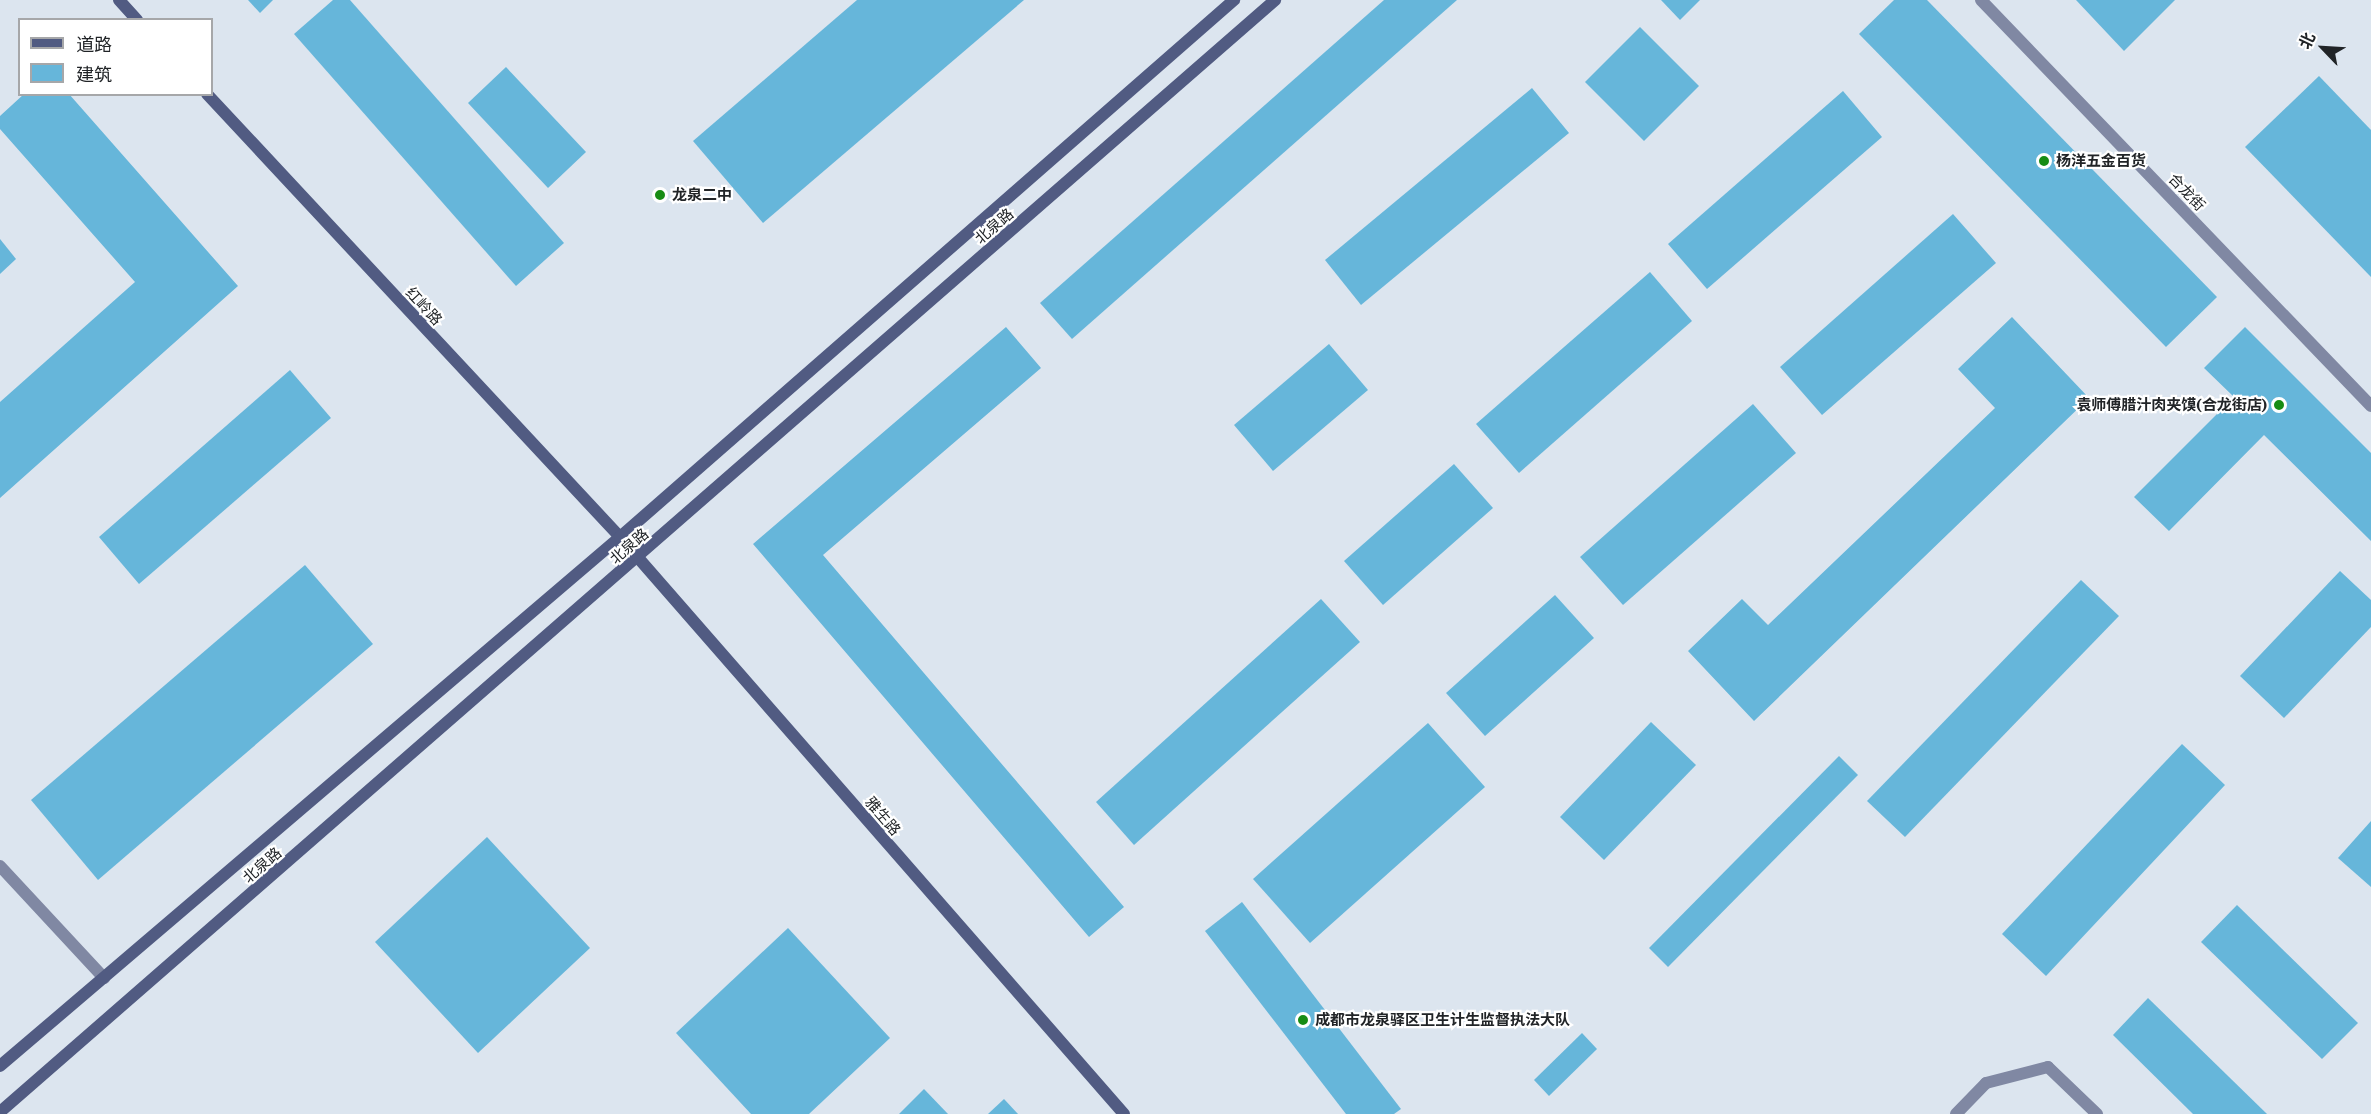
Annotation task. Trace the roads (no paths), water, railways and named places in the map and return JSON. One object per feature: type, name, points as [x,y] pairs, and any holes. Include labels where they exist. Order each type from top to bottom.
[{"type":"main road","points":[[119,0],[135,18]]},
{"type":"main road","name":"北泉路","points":[[0,1066],[620,537],[1234,0]]},
{"type":"main road","name":"北泉路","points":[[0,1112],[638,558],[1275,0]]},
{"type":"main road","name":"红岭路","points":[[209,96],[620,537]]},
{"type":"main road","name":"雅生路","points":[[620,537],[1124,1114]]},
{"type":"street","name":"合龙街","points":[[1981,0],[2371,406]]},
{"type":"street","points":[[0,866],[104,978]]},
{"type":"street","points":[[1956,1114],[1986,1083],[2048,1067],[2097,1114]]},
{"type":"place","name":"杨洋五金百货","points":[[2044,161]]},
{"type":"place","name":"龙泉二中","points":[[660,195]]},
{"type":"place","name":"袁师傅腊汁肉夹馍(合龙街店)","points":[[2279,405]]},
{"type":"place","name":"成都市龙泉驿区卫生计生监督执法大队","points":[[1303,1020]]}]
